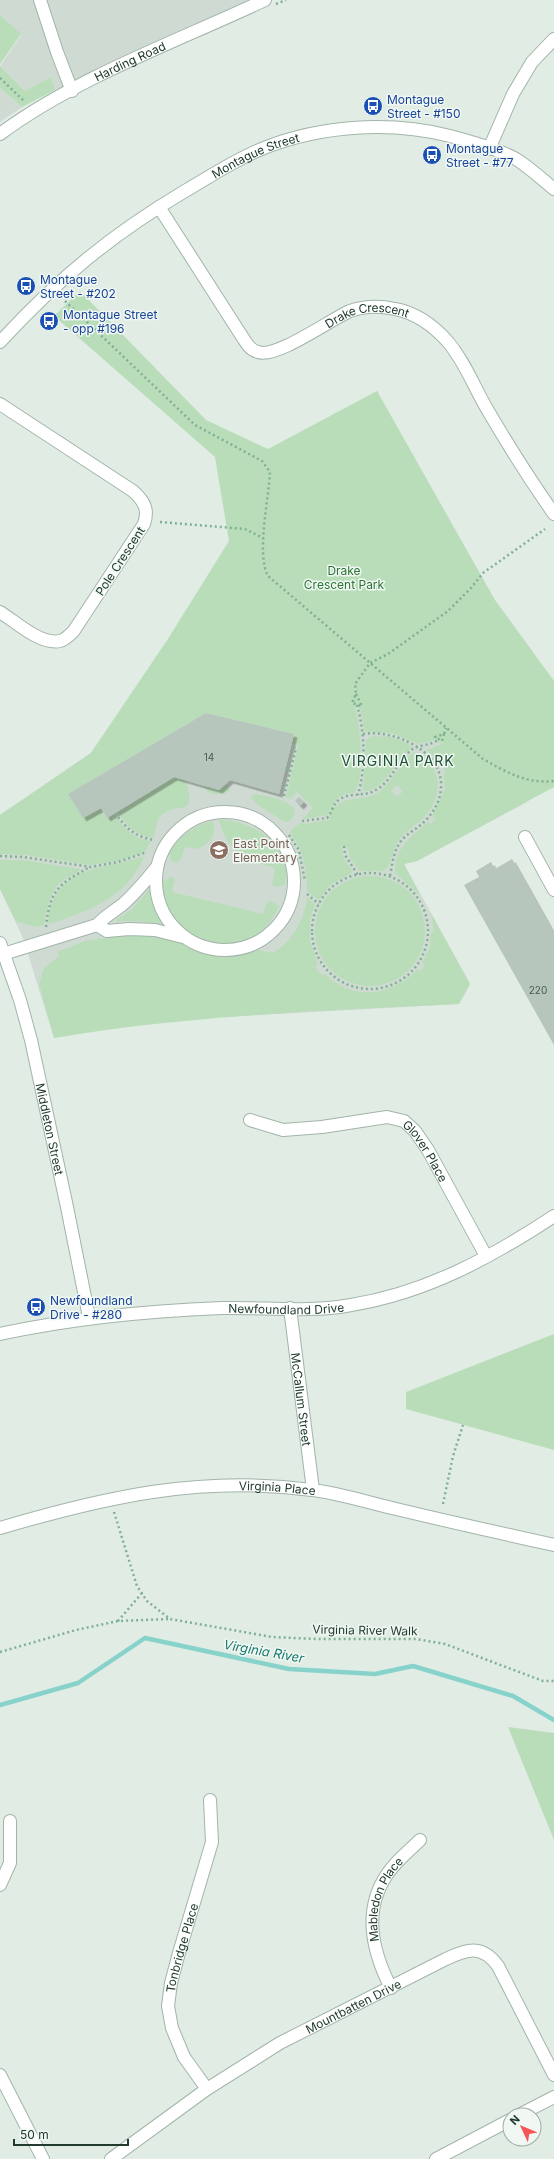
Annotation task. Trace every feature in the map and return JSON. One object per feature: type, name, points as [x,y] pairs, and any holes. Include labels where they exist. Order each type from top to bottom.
[{"type":"street","points":[[40,0],[56,52],[72,91]]},
{"type":"street","name":"Harding Road","points":[[0,134],[34,112],[111,70],[265,0]]},
{"type":"street","points":[[489,149],[517,88],[532,62],[554,39]]},
{"type":"street","name":"Montague Street","points":[[0,342],[31,309],[87,257],[159,207],[235,162],[264,148],[303,136],[338,129],[415,129],[463,140],[518,160],[554,190]]},
{"type":"street","name":"Drake Crescent","points":[[159,207],[243,338],[250,348],[259,353],[269,353],[282,348],[351,311],[366,308],[393,308],[406,311],[436,330],[457,354],[487,409],[554,514]]},
{"type":"street","name":"Pole Crescent","points":[[0,404],[133,491],[141,498],[146,507],[146,517],[144,524],[73,632],[62,640],[50,642],[38,637],[0,612]]},
{"type":"street","points":[[1,951],[97,925],[105,916],[134,893],[156,867],[164,845],[172,835],[195,818],[235,813],[246,815],[272,829],[283,841],[289,854],[293,869],[293,883],[284,914],[272,931],[255,944],[236,950],[219,952],[199,947],[183,937],[169,921],[157,891],[156,867]]},
{"type":"street","points":[[525,837],[554,890]]},
{"type":"street","points":[[97,925],[107,931],[129,929],[155,930],[183,937]]},
{"type":"street","name":"Middleton Street","points":[[1,951],[20,1000],[31,1040],[67,1207],[88,1318]]},
{"type":"street","name":"Glover Place","points":[[250,1120],[283,1130],[322,1127],[387,1117],[404,1121],[415,1131],[428,1150],[486,1256]]},
{"type":"street","name":"Newfoundland Drive","points":[[0,1334],[88,1318],[178,1310],[350,1306],[422,1288],[524,1236],[554,1216]]},
{"type":"street","name":"McCallum Street","points":[[290,1308],[313,1490]]},
{"type":"street","name":"Virginia Place","points":[[0,1528],[62,1510],[148,1492],[185,1487],[250,1486],[313,1490],[554,1545]]},
{"type":"street","name":"Tonbridge Place","points":[[207,2090],[184,2057],[172,2028],[168,2006],[179,1953],[212,1842],[210,1800]]},
{"type":"street","points":[[0,1885],[10,1863],[10,1821]]},
{"type":"street","name":"Mabledon Place","points":[[390,1988],[376,1954],[372,1938],[372,1913],[378,1893],[388,1872],[420,1840]]},
{"type":"street","name":"Mountbatten Drive","points":[[110,2159],[207,2090],[280,2042],[458,1954],[478,1950],[487,1954],[493,1959],[554,2075]]},
{"type":"street","points":[[0,2075],[43,2159]]},
{"type":"street","points":[[536,2107],[554,2098]]},
{"type":"street","points":[[436,2159],[502,2124]]},
{"type":"path","points":[[0,78],[20,96],[34,112]]},
{"type":"path","points":[[65,301],[194,425],[262,461],[270,472],[263,538],[265,570],[268,576],[483,759],[509,774],[525,780],[554,781]]},
{"type":"path","points":[[160,522],[245,529],[263,538]]},
{"type":"path","points":[[356,694],[362,706],[352,703],[356,694],[356,684],[370,663],[388,654],[448,611],[472,588],[483,573],[545,529]]},
{"type":"path","points":[[357,705],[363,734],[362,776],[358,794]]},
{"type":"path","points":[[302,821],[327,818],[336,802],[348,795],[377,790],[392,774],[404,756],[418,747],[435,743],[439,739],[435,737],[444,734],[446,728]]},
{"type":"path","points":[[363,734],[372,733],[392,735],[418,747],[434,762],[438,769],[441,793],[436,805],[424,822],[400,844],[392,862],[390,876]]},
{"type":"path","points":[[284,796],[296,748],[291,747]]},
{"type":"path","points":[[286,768],[290,770]]},
{"type":"path","points":[[115,813],[128,830],[142,838],[154,840]]},
{"type":"path","points":[[289,835],[299,850],[305,881]]},
{"type":"path","points":[[344,846],[345,855],[358,875]]},
{"type":"path","points":[[0,856],[24,857],[91,866],[118,862],[147,852]]},
{"type":"path","points":[[46,927],[47,916],[56,890],[64,881],[91,866]]},
{"type":"path","points":[[365,873],[384,874],[390,876],[402,881],[416,894],[425,910],[429,928],[427,948],[418,966],[404,979],[386,988],[366,990],[347,985],[330,974],[318,959],[312,940],[313,920],[319,904],[331,888],[347,877],[365,873]]},
{"type":"path","points":[[307,894],[319,904]]},
{"type":"path","points":[[443,1504],[453,1456],[463,1425]]},
{"type":"path","points":[[114,1510],[137,1586],[147,1601],[170,1620]]},
{"type":"path","points":[[118,1622],[142,1593]]},
{"type":"path","name":"Virginia River Walk","points":[[0,1652],[76,1630],[118,1622],[170,1620],[272,1637],[318,1639],[416,1639],[445,1644],[543,1681],[554,1681]]},
{"type":"shaded area","points":[[0,0],[265,0],[195,25],[55,90],[51,77],[25,91],[0,66],[21,35],[0,15]]},
{"type":"shaded area","points":[[0,88],[22,107],[0,122]]},
{"type":"shaded area","name":"East Point Elementary","points":[[166,642],[419,728],[527,802],[417,861],[404,864],[470,984],[459,1004],[221,1017],[116,1027],[54,1038],[23,938],[0,889],[0,815],[91,753]]},
{"type":"green space","points":[[0,15],[21,34],[0,64]]},
{"type":"green space","points":[[0,66],[25,91],[51,77],[55,90],[22,107],[0,88]]},
{"type":"green space","name":"Drake Crescent Park","points":[[80,291],[206,420],[268,449],[377,391],[495,600],[554,681],[554,787],[417,861],[404,864],[420,895],[395,873],[395,864],[401,850],[410,838],[428,822],[431,824],[435,819],[432,816],[445,789],[443,774],[445,773],[443,766],[441,767],[434,757],[426,750],[442,744],[435,740],[418,744],[392,733],[365,732],[360,709],[355,707],[359,726],[361,751],[358,786],[354,793],[348,793],[340,796],[332,806],[328,815],[303,819],[313,808],[297,792],[290,799],[286,797],[298,746],[292,743],[294,734],[206,713],[68,794],[83,818],[101,808],[107,818],[114,814],[121,824],[134,835],[151,841],[145,852],[118,861],[91,865],[25,855],[0,854],[0,815],[91,753],[166,642],[229,541],[215,457],[54,316]]},
{"type":"green space","points":[[373,736],[391,737],[409,744],[411,748],[405,753],[377,787],[363,791],[366,740]]},
{"type":"green space","points":[[413,753],[422,754],[434,769],[438,787],[433,805],[428,813],[402,836],[396,845],[388,866],[382,871],[360,871],[351,860],[347,847],[341,846],[344,859],[353,872],[330,885],[320,899],[317,899],[307,891],[304,861],[299,847],[291,834],[291,830],[300,823],[305,824],[329,820],[332,806],[336,807],[351,799],[368,797],[379,792],[384,788],[408,757]],"holes":[[[397,785],[403,791],[397,797],[391,791]]]},
{"type":"green space","points":[[174,777],[186,780],[189,801],[184,807],[167,811],[159,818],[153,838],[141,835],[124,822],[117,812]]},
{"type":"green space","points":[[226,784],[230,791],[222,794],[212,793],[205,789],[203,785]]},
{"type":"green space","points":[[254,794],[271,797],[286,802],[295,809],[295,814],[291,820],[287,822],[283,821],[258,805],[251,797]]},
{"type":"green space","points":[[219,820],[244,824],[267,837],[277,847],[283,858],[286,870],[285,884],[277,887],[272,885],[275,868],[255,862],[239,853],[227,840]]},
{"type":"green space","points":[[213,821],[214,831],[209,842],[197,849],[185,847],[181,859],[176,863],[171,861],[169,853],[182,837],[193,828]]},
{"type":"green space","points":[[144,857],[136,871],[117,893],[79,914],[50,924],[48,923],[52,904],[59,891],[69,881],[94,869]]},
{"type":"green space","points":[[0,860],[22,860],[81,869],[60,883],[52,893],[44,925],[36,927],[18,922],[14,918],[0,889]]},
{"type":"green space","points":[[370,876],[381,877],[391,881],[409,892],[420,910],[424,920],[424,942],[420,952],[409,970],[391,981],[381,985],[370,986],[359,985],[349,981],[331,970],[320,952],[316,942],[315,931],[316,920],[320,910],[331,892],[349,881],[359,877]]},
{"type":"green space","points":[[171,877],[175,879],[172,892],[263,914],[267,902],[271,901],[279,906],[266,927],[248,940],[229,945],[210,943],[191,935],[176,922],[166,904],[162,882]]},
{"type":"green space","points":[[151,887],[154,889],[156,901],[165,922],[164,924],[136,921],[115,921],[133,908]]},
{"type":"green space","points":[[307,897],[315,904],[310,920],[310,941],[318,964],[315,967],[322,975],[325,974],[336,983],[348,989],[360,992],[385,990],[408,978],[418,969],[421,971],[425,965],[422,963],[430,947],[431,933],[434,932],[431,913],[470,984],[459,1004],[205,1019],[104,1030],[54,1038],[39,984],[44,968],[59,956],[57,952],[85,941],[134,934],[171,939],[216,956],[234,956],[254,949],[273,953],[286,943],[292,936],[304,913]]},
{"type":"green space","points":[[554,1334],[554,1450],[406,1409],[406,1392]]},
{"type":"green space","points":[[508,1727],[554,1733],[554,1840]]},
{"type":"building","points":[[206,713],[294,734],[279,794],[230,780],[219,790],[174,777],[107,818],[101,808],[83,818],[68,794]]},
{"type":"building","points":[[299,797],[304,802],[300,806],[295,801]]},
{"type":"building","points":[[512,859],[554,934],[554,1045],[464,885],[479,877],[476,871],[491,862],[495,869]]},
{"type":"waterway","name":"Virginia River","points":[[0,1705],[78,1683],[145,1638],[289,1669],[375,1674],[413,1666],[513,1696],[554,1720]]},
{"type":"place","name":"Montague Street - #150","points":[[373,106]]},
{"type":"place","name":"Montague Street - #77","points":[[432,155]]},
{"type":"place","name":"Montague Street - #202","points":[[26,286]]},
{"type":"place","name":"Montague Street - opp #196","points":[[49,321]]},
{"type":"place","name":"East Point Elementary","points":[[219,850]]},
{"type":"place","name":"Newfoundland Drive - #280","points":[[36,1307]]},
{"type":"district","name":"VIRGINIA PARK","points":[[398,760]]}]
